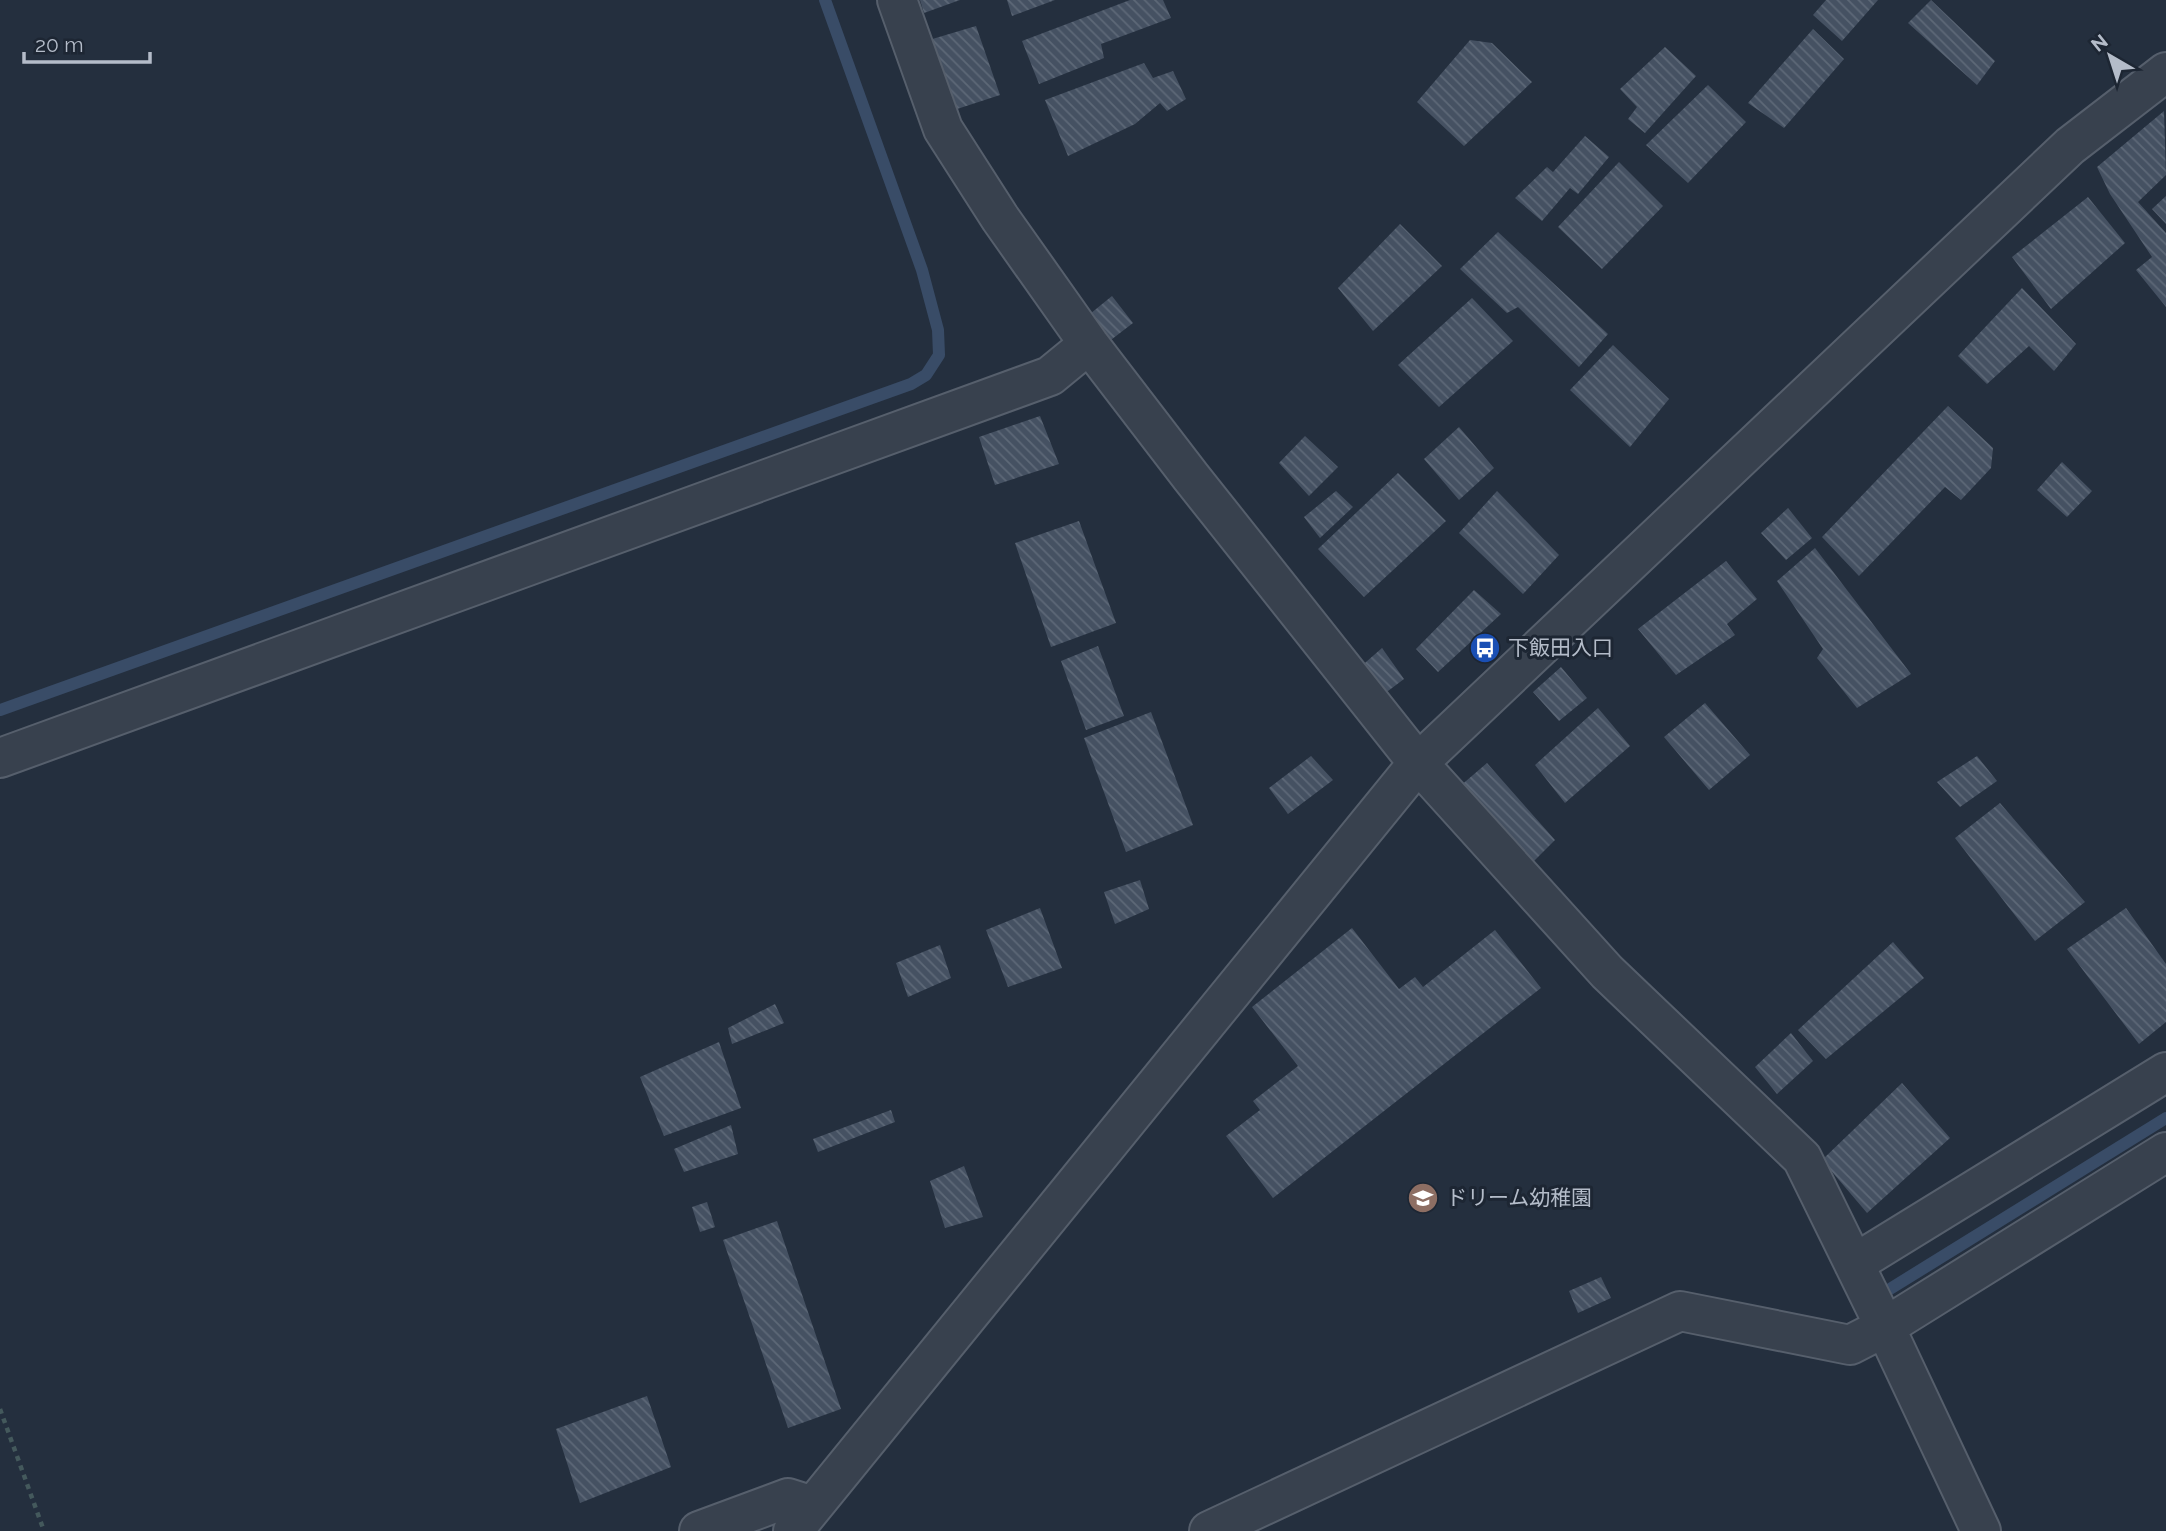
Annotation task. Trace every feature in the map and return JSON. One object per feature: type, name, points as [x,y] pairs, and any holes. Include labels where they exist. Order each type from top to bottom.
[{"type":"street","points":[[897,0],[943,129],[1000,218],[1090,344],[1191,477],[1418,763],[1607,972],[1802,1158],[1981,1531]]},
{"type":"street","points":[[699,1531],[788,1499],[803,1519],[1418,763],[2070,146],[2166,72]]},
{"type":"street","points":[[0,758],[1050,376],[1090,344]]},
{"type":"street","points":[[1209,1531],[1680,1311],[1850,1345],[1868,1293],[2166,1072]]},
{"type":"street","points":[[1868,1293],[2166,1152]]},
{"type":"path","points":[[0,1409],[44,1531]]},
{"type":"building","points":[[920,0],[960,0],[924,13]]},
{"type":"building","points":[[1007,0],[1055,0],[1012,16]]},
{"type":"building","points":[[1130,0],[1163,0],[1171,18],[1101,44],[1104,58],[1039,84],[1022,41]]},
{"type":"building","points":[[1826,0],[1878,0],[1842,41],[1813,15]]},
{"type":"building","points":[[1931,0],[1995,61],[1977,85],[1908,23]]},
{"type":"building","points":[[976,26],[1000,95],[954,110],[929,40]]},
{"type":"building","points":[[1813,29],[1844,59],[1784,128],[1748,103]]},
{"type":"building","points":[[1470,40],[1492,43],[1532,82],[1464,146],[1417,102]]},
{"type":"building","points":[[1665,47],[1696,76],[1645,133],[1628,119],[1637,107],[1620,89]]},
{"type":"building","points":[[1144,63],[1153,78],[1173,71],[1186,99],[1167,111],[1160,103],[1135,124],[1068,156],[1045,100]]},
{"type":"building","points":[[1708,85],[1746,122],[1688,183],[1646,145]]},
{"type":"building","points":[[2164,111],[2166,175],[2138,202],[2166,233],[2166,307],[2136,270],[2152,257],[2110,194],[2097,167]]},
{"type":"building","points":[[1585,136],[1609,157],[1578,194],[1570,188],[1542,221],[1515,198],[1547,167],[1553,172]]},
{"type":"building","points":[[1619,162],[1663,206],[1602,269],[1558,227]]},
{"type":"building","points":[[2166,196],[2166,224],[2152,209]]},
{"type":"building","points":[[2088,197],[2125,243],[2051,309],[2012,257]]},
{"type":"building","points":[[1400,224],[1442,266],[1373,331],[1338,288]]},
{"type":"building","points":[[1498,232],[1608,334],[1579,367],[1518,307],[1507,313],[1460,269]]},
{"type":"building","points":[[2022,288],[2076,344],[2054,371],[2029,346],[1987,384],[1958,356]]},
{"type":"building","points":[[1112,296],[1133,323],[1103,346],[1085,318]]},
{"type":"building","points":[[1472,298],[1513,341],[1439,407],[1398,365]]},
{"type":"building","points":[[1613,345],[1669,399],[1630,447],[1570,390]]},
{"type":"building","points":[[1948,406],[1993,448],[1991,468],[1961,500],[1945,487],[1859,576],[1822,537]]},
{"type":"building","points":[[1040,416],[1059,464],[995,485],[979,437]]},
{"type":"building","points":[[1459,427],[1494,468],[1459,500],[1424,459]]},
{"type":"building","points":[[1305,436],[1338,467],[1309,496],[1279,463]]},
{"type":"building","points":[[2062,462],[2092,491],[2067,517],[2037,490]]},
{"type":"building","points":[[1398,473],[1446,521],[1364,597],[1318,549]]},
{"type":"building","points":[[1336,491],[1353,507],[1320,538],[1304,517]]},
{"type":"building","points":[[1497,491],[1559,555],[1523,594],[1459,533]]},
{"type":"building","points":[[1788,508],[1812,538],[1786,560],[1761,533]]},
{"type":"building","points":[[1079,521],[1116,623],[1051,647],[1015,543]]},
{"type":"building","points":[[1815,548],[1911,674],[1857,708],[1817,658],[1823,649],[1777,581]]},
{"type":"building","points":[[1726,561],[1757,599],[1727,624],[1735,635],[1676,675],[1638,629]]},
{"type":"building","points":[[1474,590],[1501,614],[1438,672],[1416,649]]},
{"type":"building","points":[[1098,646],[1124,716],[1086,730],[1061,661]]},
{"type":"building","points":[[1382,648],[1404,679],[1380,697],[1358,669]]},
{"type":"building","points":[[1561,667],[1587,698],[1559,721],[1533,692]]},
{"type":"building","points":[[1705,703],[1750,755],[1709,790],[1664,737]]},
{"type":"building","points":[[1598,708],[1630,746],[1565,803],[1535,765]]},
{"type":"building","points":[[1151,712],[1193,825],[1126,852],[1084,738]]},
{"type":"building","points":[[1311,756],[1333,780],[1288,814],[1269,788]]},
{"type":"building","points":[[1977,756],[1997,781],[1960,807],[1937,782]]},
{"type":"building","points":[[1487,763],[1555,840],[1530,865],[1459,787]]},
{"type":"building","points":[[2000,803],[2085,902],[2035,941],[1955,838]]},
{"type":"building","points":[[1140,880],[1149,909],[1115,924],[1104,892]]},
{"type":"building","points":[[1040,908],[1062,968],[1008,987],[986,930]]},
{"type":"building","points":[[2126,908],[2166,964],[2166,1022],[2139,1044],[2067,949]]},
{"type":"building","points":[[1352,928],[1399,989],[1415,977],[1423,987],[1495,930],[1541,988],[1273,1198],[1226,1136],[1260,1110],[1253,1101],[1298,1066],[1252,1007]]},
{"type":"building","points":[[1893,942],[1924,978],[1826,1059],[1798,1030]]},
{"type":"building","points":[[940,945],[951,978],[908,997],[896,963]]},
{"type":"building","points":[[775,1004],[784,1023],[732,1044],[728,1028]]},
{"type":"building","points":[[1791,1033],[1813,1061],[1777,1094],[1755,1067]]},
{"type":"building","points":[[719,1042],[741,1108],[664,1136],[640,1077]]},
{"type":"building","points":[[1902,1083],[1950,1138],[1867,1213],[1822,1160]]},
{"type":"building","points":[[891,1110],[895,1122],[818,1152],[813,1139]]},
{"type":"building","points":[[731,1125],[738,1154],[684,1172],[674,1149]]},
{"type":"building","points":[[964,1166],[983,1217],[945,1228],[930,1181]]},
{"type":"building","points":[[707,1202],[715,1227],[700,1232],[692,1207]]},
{"type":"building","points":[[777,1221],[841,1409],[788,1428],[723,1240]]},
{"type":"building","points":[[1601,1277],[1611,1298],[1578,1313],[1569,1291]]},
{"type":"building","points":[[647,1396],[671,1467],[580,1503],[556,1429]]},
{"type":"waterway","points":[[0,710],[911,384],[926,375],[939,355],[938,330],[922,270],[825,0]]},
{"type":"waterway","points":[[1877,1297],[2166,1118]]},
{"type":"place","name":"下飯田入口","points":[[1485,648]]},
{"type":"place","name":"ドリーム幼稚園","points":[[1423,1198]]}]
